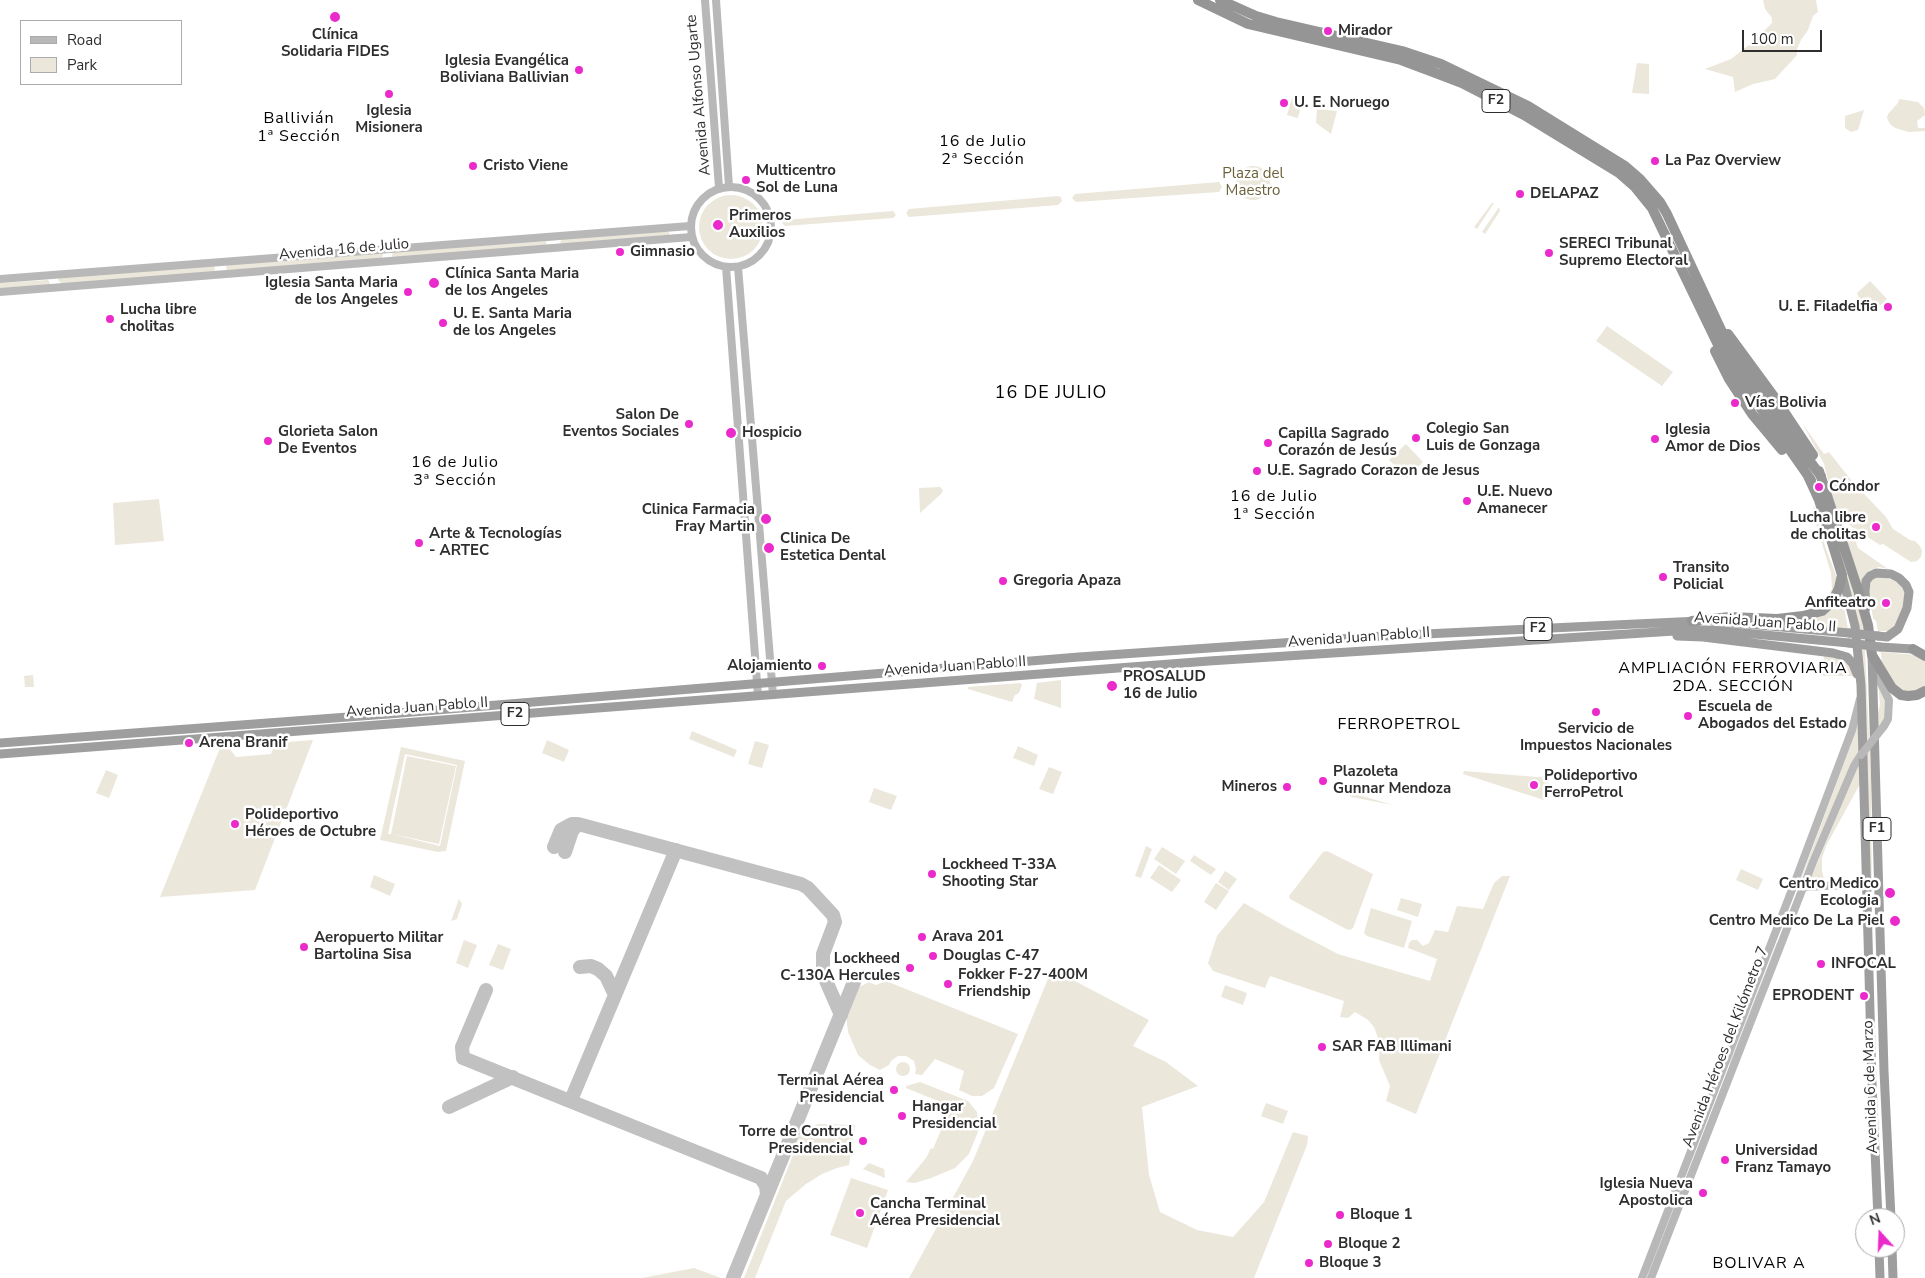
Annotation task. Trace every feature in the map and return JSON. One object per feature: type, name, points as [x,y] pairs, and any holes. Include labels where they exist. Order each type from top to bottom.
[{"type":"highway","name":"F2","points":[[1198,0],[1248,24],[1401,60],[1462,83],[1524,115],[1619,172],[1635,187],[1652,208],[1722,353],[1811,480],[1842,574],[1839,588],[1832,601],[1822,611],[1814,614],[1777,618],[1730,617],[1692,621]]},
{"type":"highway","name":"F2","points":[[1220,0],[1256,16],[1402,51],[1441,64],[1528,106],[1607,154],[1640,179],[1660,202],[1667,214],[1733,348],[1813,459],[1821,476],[1868,626],[1872,654],[1892,688],[1901,695],[1908,696],[1925,691]]},
{"type":"highway","name":"Avenida Juan Pablo II","points":[[0,743],[1078,657],[1383,636],[1692,621],[1882,637],[1898,629],[1904,618],[1909,592],[1906,585],[1899,578],[1882,572],[1870,576],[1866,581],[1868,626]]},
{"type":"highway","name":"F1","points":[[1842,574],[1855,626],[1861,689]]},
{"type":"highway","name":"Avenida Juan Pablo II","points":[[0,754],[1209,662],[1639,635],[1690,630],[1712,630],[1913,649]]},
{"type":"highway","name":"F2","points":[[1639,635],[1703,637],[1842,655],[1847,657],[1853,664],[1861,689]]},
{"type":"highway","name":"F2","points":[[1913,649],[1925,656]]},
{"type":"highway","name":"Avenida 6 de Marzo","points":[[1872,654],[1884,1087],[1890,1208]]},
{"type":"highway","name":"Avenida 6 de Marzo","points":[[1861,689],[1865,884],[1878,1208]]},
{"type":"highway","points":[[1879,1258],[1880,1278]]},
{"type":"highway","points":[[1892,1258],[1893,1278]]},
{"type":"main road","name":"Avenida Alfonso Ugarte","points":[[705,0],[719,188]]},
{"type":"main road","name":"Avenida Alfonso Ugarte","points":[[716,0],[729,186]]},
{"type":"main road","points":[[729,186],[754,193],[767,208],[771,224],[768,243],[763,251],[756,258],[738,267],[714,264],[706,259],[700,253],[691,237],[692,213],[697,205],[710,192],[729,186]]},
{"type":"main road","name":"Avenida 16 de Julio","points":[[0,279],[690,226]]},
{"type":"main road","name":"Avenida 16 de Julio","points":[[0,292],[691,237]]},
{"type":"main road","points":[[726,267],[758,696]]},
{"type":"main road","points":[[738,267],[773,695]]},
{"type":"main road","name":"Avenida Héroes del Kilómetro 7","points":[[1647,1276],[1851,772],[1861,755],[1888,719],[1889,700],[1872,667]]},
{"type":"main road","name":"Avenida Héroes del Kilómetro 7","points":[[1647,1276],[1852,730],[1861,689]]},
{"type":"main road","points":[[1804,887],[1865,884]]},
{"type":"green space","points":[[1763,0],[1816,0],[1818,12],[1813,16],[1808,30],[1801,40],[1797,49],[1797,55],[1775,79],[1753,84],[1735,92],[1733,77],[1705,69],[1731,59],[1754,41],[1772,23],[1772,18],[1765,9]]},
{"type":"green space","points":[[1637,63],[1649,64],[1649,94],[1632,93]]},
{"type":"green space","points":[[1292,98],[1302,101],[1298,118],[1287,115]]},
{"type":"green space","points":[[1899,99],[1918,102],[1924,108],[1925,115],[1917,121],[1918,128],[1925,128],[1925,131],[1909,132],[1895,128],[1890,124],[1887,118],[1888,114],[1898,103]]},
{"type":"green space","points":[[1317,109],[1337,111],[1331,134],[1316,123]]},
{"type":"green space","points":[[1864,110],[1858,130],[1851,132],[1845,128],[1845,116]]},
{"type":"green space","name":"Plaza del Maestro","points":[[1253,166],[1265,171],[1270,183],[1265,195],[1253,200],[1241,195],[1236,183],[1241,171]]},
{"type":"green space","points":[[1219,182],[1222,187],[1219,192],[1076,202],[1072,198],[1075,194]]},
{"type":"green space","points":[[731,195],[743,197],[754,204],[761,215],[763,227],[761,239],[754,250],[743,257],[731,259],[719,257],[708,250],[701,239],[699,227],[701,215],[708,204],[719,197]]},
{"type":"green space","points":[[1061,197],[1062,201],[1058,205],[909,217],[906,213],[909,209]]},
{"type":"green space","points":[[1492,203],[1494,203],[1477,229],[1474,227]]},
{"type":"green space","points":[[1499,207],[1500,211],[1485,234],[1482,232]]},
{"type":"green space","points":[[893,211],[896,215],[893,218],[785,226],[782,223],[785,220]]},
{"type":"green space","points":[[668,231],[670,235],[561,245],[560,242],[562,239]]},
{"type":"green space","points":[[546,241],[547,246],[393,258],[392,255],[393,252]]},
{"type":"green space","points":[[383,253],[382,259],[227,270],[226,267],[227,264]]},
{"type":"green space","points":[[214,266],[214,272],[62,284],[58,280],[59,277]]},
{"type":"green space","points":[[48,280],[49,286],[0,290],[0,283]]},
{"type":"green space","points":[[1870,281],[1887,299],[1873,312],[1858,299],[1857,293]]},
{"type":"green space","points":[[1607,326],[1673,372],[1662,386],[1596,341]]},
{"type":"green space","points":[[1802,423],[1824,454],[1829,452],[1851,480],[1886,517],[1893,529],[1910,540],[1915,541],[1920,546],[1922,551],[1921,557],[1917,561],[1911,562],[1883,544],[1880,545],[1837,517],[1824,464]]},
{"type":"green space","points":[[1406,444],[1423,462],[1407,478],[1389,460]]},
{"type":"green space","points":[[940,487],[943,490],[942,493],[920,513],[919,488]]},
{"type":"green space","points":[[1825,498],[1860,608],[1864,632],[1871,776],[1872,917],[1860,631]]},
{"type":"green space","points":[[159,499],[164,541],[115,545],[113,503]]},
{"type":"green space","points":[[1814,506],[1825,546],[1837,578],[1837,584],[1826,605],[1800,615],[1818,607],[1824,602],[1832,589],[1831,573],[1812,511]]},
{"type":"green space","points":[[1841,526],[1853,533],[1858,548],[1888,569],[1879,567],[1870,570],[1860,585]]},
{"type":"green space","points":[[1876,577],[1883,577],[1898,582],[1906,594],[1896,626],[1890,631],[1878,631],[1876,621],[1873,618],[1868,591],[1871,581]]},
{"type":"green space","points":[[1841,591],[1848,629],[1781,625],[1817,617]]},
{"type":"green space","points":[[1881,652],[1917,655],[1923,659],[1925,661],[1925,686],[1915,693],[1898,690],[1882,668]]},
{"type":"green space","points":[[1824,654],[1846,660],[1853,676],[1823,676]]},
{"type":"green space","points":[[33,675],[34,687],[25,687],[24,676]]},
{"type":"green space","points":[[1061,680],[1061,708],[1034,699],[1037,683]]},
{"type":"green space","points":[[1020,683],[1022,685],[1019,693],[1015,695],[1012,702],[968,689],[968,687]]},
{"type":"green space","points":[[1878,684],[1886,698],[1884,719],[1877,730],[1880,704]]},
{"type":"green space","points":[[1859,712],[1860,750],[1851,765],[1799,884],[1850,747]]},
{"type":"green space","points":[[692,731],[737,750],[734,757],[689,739]]},
{"type":"green space","name":"Polideportivo Héroes de Octubre","points":[[313,740],[255,890],[160,897],[220,748],[228,747],[236,757],[271,754],[275,743]]},
{"type":"green space","points":[[547,740],[569,750],[564,762],[542,753]]},
{"type":"green space","points":[[755,741],[769,745],[762,768],[748,764]]},
{"type":"green space","points":[[1018,746],[1038,755],[1034,766],[1013,758]]},
{"type":"green space","points":[[401,747],[465,761],[446,851],[438,852],[380,840]],"holes":[[[405,754],[457,765],[440,846],[392,834],[439,844],[456,766],[407,756],[391,834],[388,834]]]},
{"type":"green space","points":[[1861,759],[1860,784],[1826,846],[1822,858],[1824,879],[1829,884],[1808,885]]},
{"type":"green space","points":[[1049,767],[1062,772],[1053,794],[1039,789]]},
{"type":"green space","points":[[106,770],[118,775],[109,798],[96,793]]},
{"type":"green space","points":[[1464,771],[1549,778],[1544,800],[1463,774]]},
{"type":"green space","points":[[874,788],[897,796],[891,810],[869,802]]},
{"type":"green space","points":[[1352,793],[1393,805],[1351,797],[1349,794]]},
{"type":"green space","points":[[1146,846],[1152,849],[1141,878],[1135,876]]},
{"type":"green space","points":[[1162,847],[1185,861],[1176,874],[1154,859]]},
{"type":"green space","points":[[1327,851],[1373,874],[1353,928],[1350,930],[1290,899],[1289,896],[1323,852]]},
{"type":"green space","points":[[1194,855],[1216,869],[1211,875],[1190,861]]},
{"type":"green space","points":[[1159,865],[1181,880],[1172,892],[1150,878]]},
{"type":"green space","points":[[1741,869],[1763,879],[1758,890],[1736,880]]},
{"type":"green space","points":[[1225,871],[1237,879],[1229,890],[1218,882]]},
{"type":"green space","points":[[374,875],[395,884],[390,896],[370,887]]},
{"type":"green space","points":[[1502,876],[1510,876],[1416,1114],[1386,1101],[1390,1086],[1379,1060],[1380,1043],[1374,1027],[1368,1020],[1355,1012],[1348,1018],[1340,1017],[1344,1001],[1270,976],[1265,988],[1213,971],[1208,963],[1217,936],[1244,903],[1338,954],[1430,981],[1437,959],[1408,948],[1409,943],[1412,940],[1417,940],[1423,946],[1429,943],[1435,930],[1448,932],[1457,906],[1483,909],[1494,883]]},
{"type":"green space","points":[[1216,883],[1229,891],[1216,910],[1204,902]]},
{"type":"green space","points":[[1401,898],[1422,904],[1418,917],[1397,910]]},
{"type":"green space","points":[[459,899],[462,904],[457,919],[451,921]]},
{"type":"green space","points":[[1371,908],[1412,921],[1404,948],[1367,936],[1364,933]]},
{"type":"green space","points":[[464,940],[477,945],[468,968],[456,963]]},
{"type":"green space","points":[[1777,942],[1780,943],[1732,1065],[1729,1064]]},
{"type":"green space","points":[[498,944],[511,949],[503,970],[489,965]]},
{"type":"green space","points":[[1052,969],[1149,1020],[1133,1046],[1166,1062],[1198,1086],[1142,1107],[1149,1175],[1160,1212],[1197,1230],[1233,1237],[1264,1202],[1293,1132],[1308,1136],[1307,1145],[1254,1278],[909,1278],[973,1161]]},
{"type":"green space","points":[[886,981],[1018,1034],[994,1088],[982,1096],[972,1096],[959,1090],[964,1071],[935,1059],[922,1075],[915,1074],[914,1061],[906,1056],[898,1056],[889,1065],[880,1070],[870,1065],[858,1055],[848,1032],[846,1015],[857,988],[869,982],[876,985]]},
{"type":"green space","points":[[1225,985],[1247,993],[1243,1005],[1221,997]]},
{"type":"green space","points":[[900,1062],[906,1062],[910,1069],[906,1076],[900,1076],[896,1072],[896,1066]]},
{"type":"green space","points":[[920,1082],[968,1101],[977,1112],[979,1129],[969,1154],[955,1168],[915,1183],[906,1182],[926,1158],[931,1148],[933,1149],[949,1111],[946,1109],[948,1105],[906,1088],[906,1086]]},
{"type":"green space","points":[[1266,1103],[1288,1111],[1283,1124],[1261,1116]]},
{"type":"green space","points":[[819,1124],[855,1125],[849,1165],[822,1174],[806,1184],[786,1201],[755,1278],[744,1278],[795,1150],[792,1149],[801,1129]]},
{"type":"green space","points":[[869,1163],[884,1169],[885,1178],[863,1169]]},
{"type":"green space","points":[[1684,1177],[1687,1178],[1650,1273],[1647,1272]]},
{"type":"green space","name":"Cancha Terminal Aérea Presidencial","points":[[851,1178],[888,1190],[867,1248],[830,1235]]},
{"type":"green space","points":[[694,1268],[721,1278],[642,1278]]},
{"type":"taxiway","points":[[554,847],[561,830],[572,824],[578,824],[801,884],[808,888],[833,915],[835,922],[823,954],[823,974],[841,1015]]},
{"type":"taxiway","points":[[565,852],[572,831],[578,824]]},
{"type":"taxiway","points":[[571,1100],[676,850]]},
{"type":"taxiway","points":[[580,967],[591,966],[598,969],[606,976],[615,995]]},
{"type":"taxiway","points":[[767,1195],[856,977]]},
{"type":"taxiway","points":[[486,990],[462,1047],[463,1058],[761,1178],[766,1186],[767,1195],[733,1278]]},
{"type":"taxiway","points":[[449,1107],[513,1077]]},
{"type":"place","name":"Clínica Solidaria FIDES","points":[[335,17]]},
{"type":"place","name":"Mirador","points":[[1328,31]]},
{"type":"place","name":"Iglesia Evangélica Boliviana Ballivian","points":[[579,70]]},
{"type":"place","name":"Iglesia Misionera","points":[[389,94]]},
{"type":"place","name":"U. E. Noruego","points":[[1284,103]]},
{"type":"place","name":"La Paz Overview","points":[[1655,161]]},
{"type":"place","name":"Cristo Viene","points":[[473,166]]},
{"type":"place","name":"Multicentro Sol de Luna","points":[[746,180]]},
{"type":"place","name":"DELAPAZ","points":[[1520,194]]},
{"type":"place","name":"Primeros Auxilios","points":[[718,225]]},
{"type":"place","name":"Gimnasio","points":[[620,252]]},
{"type":"place","name":"SERECI Tribunal Supremo Electoral","points":[[1549,253]]},
{"type":"place","name":"Clínica Santa Maria de los Angeles","points":[[434,283]]},
{"type":"place","name":"Iglesia Santa Maria de los Angeles","points":[[408,292]]},
{"type":"place","name":"U. E. Filadelfia","points":[[1888,307]]},
{"type":"place","name":"Lucha libre cholitas","points":[[110,319]]},
{"type":"place","name":"U. E. Santa Maria de los Angeles","points":[[443,323]]},
{"type":"place","name":"Vías Bolivia","points":[[1735,403]]},
{"type":"place","name":"Salon De Eventos Sociales","points":[[689,424]]},
{"type":"place","name":"Hospicio","points":[[731,433]]},
{"type":"place","name":"Colegio San Luis de Gonzaga","points":[[1416,438]]},
{"type":"place","name":"Iglesia Amor de Dios","points":[[1655,439]]},
{"type":"place","name":"Glorieta Salon De Eventos","points":[[268,441]]},
{"type":"place","name":"Capilla Sagrado Corazón de Jesús","points":[[1268,443]]},
{"type":"place","name":"U.E. Sagrado Corazon de Jesus","points":[[1257,471]]},
{"type":"place","name":"Cóndor","points":[[1819,487]]},
{"type":"place","name":"U.E. Nuevo Amanecer","points":[[1467,501]]},
{"type":"place","name":"Clinica Farmacia Fray Martin","points":[[766,519]]},
{"type":"place","name":"Lucha libre de cholitas","points":[[1876,527]]},
{"type":"place","name":"Arte & Tecnologías - ARTEC","points":[[419,543]]},
{"type":"place","name":"Clinica De Estetica Dental","points":[[769,548]]},
{"type":"place","name":"Transito Policial","points":[[1663,577]]},
{"type":"place","name":"Gregoria Apaza","points":[[1003,581]]},
{"type":"place","name":"Anfiteatro","points":[[1886,603]]},
{"type":"place","name":"Alojamiento","points":[[822,666]]},
{"type":"place","name":"PROSALUD 16 de Julio","points":[[1112,686]]},
{"type":"place","name":"Servicio de Impuestos Nacionales","points":[[1596,712]]},
{"type":"place","name":"Escuela de Abogados del Estado","points":[[1688,716]]},
{"type":"place","name":"Arena Branif","points":[[189,743]]},
{"type":"place","name":"Plazoleta Gunnar Mendoza","points":[[1323,781]]},
{"type":"place","name":"Polideportivo FerroPetrol","points":[[1534,785]]},
{"type":"place","name":"Mineros","points":[[1287,787]]},
{"type":"place","name":"Polideportivo Héroes de Octubre","points":[[235,824]]},
{"type":"place","name":"Lockheed T-33A Shooting Star","points":[[932,874]]},
{"type":"place","name":"Centro Medico Ecologia","points":[[1890,893]]},
{"type":"place","name":"Centro Medico De La Piel","points":[[1895,921]]},
{"type":"place","name":"Arava 201","points":[[922,937]]},
{"type":"place","name":"Aeropuerto Militar Bartolina Sisa","points":[[304,947]]},
{"type":"place","name":"Douglas C-47","points":[[933,956]]},
{"type":"place","name":"INFOCAL","points":[[1821,964]]},
{"type":"place","name":"Lockheed C-130A Hercules","points":[[910,968]]},
{"type":"place","name":"Fokker F-27-400M Friendship","points":[[948,984]]},
{"type":"place","name":"EPRODENT","points":[[1864,996]]},
{"type":"place","name":"SAR FAB Illimani","points":[[1322,1047]]},
{"type":"place","name":"Terminal Aérea Presidencial","points":[[894,1090]]},
{"type":"place","name":"Hangar Presidencial","points":[[902,1116]]},
{"type":"place","name":"Torre de Control Presidencial","points":[[863,1141]]},
{"type":"place","name":"Universidad Franz Tamayo","points":[[1725,1160]]},
{"type":"place","name":"Iglesia Nueva Apostolica","points":[[1703,1193]]},
{"type":"place","name":"Cancha Terminal Aérea Presidencial","points":[[860,1213]]},
{"type":"place","name":"Bloque 1","points":[[1340,1215]]},
{"type":"place","name":"Bloque 2","points":[[1328,1244]]},
{"type":"place","name":"Bloque 3","points":[[1309,1263]]},
{"type":"district","name":"Ballivián 1ª Sección","points":[[299,128]]},
{"type":"district","name":"16 de Julio 2ª Sección","points":[[983,151]]},
{"type":"district","name":"16 DE JULIO","points":[[1051,394]]},
{"type":"district","name":"16 de Julio 3ª Sección","points":[[455,472]]},
{"type":"district","name":"16 de Julio 1ª Sección","points":[[1274,506]]},
{"type":"district","name":"AMPLIACIÓN FERROVIARIA 2DA. SECCIÓN","points":[[1733,678]]},
{"type":"district","name":"FERROPETROL","points":[[1399,725]]},
{"type":"district","name":"BOLIVAR A","points":[[1759,1264]]}]
